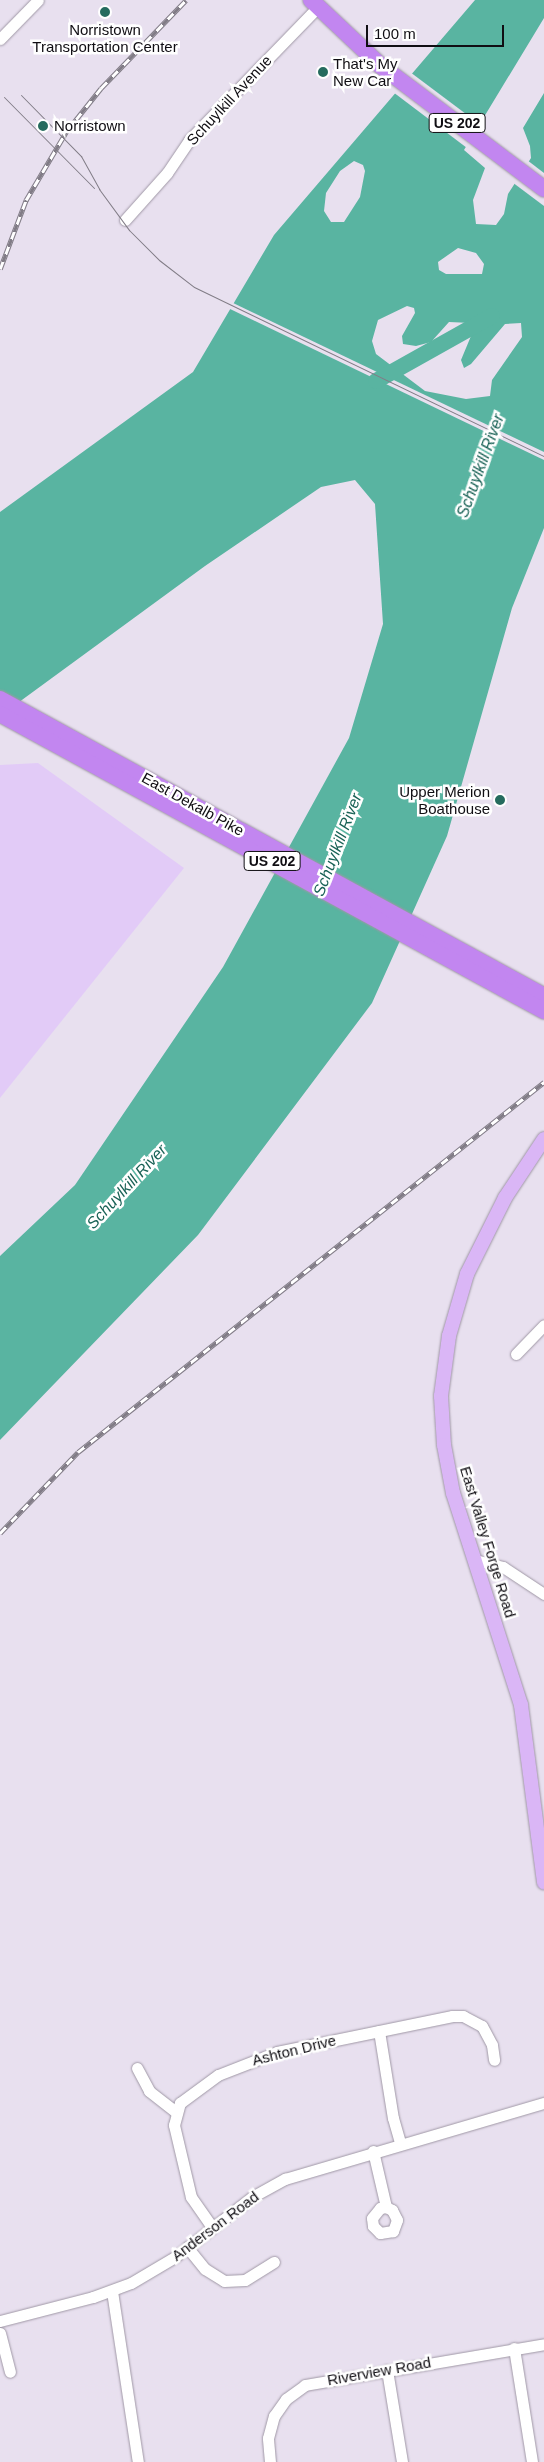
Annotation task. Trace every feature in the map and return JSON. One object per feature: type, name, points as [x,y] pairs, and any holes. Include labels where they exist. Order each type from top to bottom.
[{"type":"highway","name":"US 202","points":[[314,4],[370,56],[544,189]]},
{"type":"highway","name":"East Dekalb Pike","points":[[0,699],[544,1008]]},
{"type":"highway","name":"East Dekalb Pike","points":[[0,714],[544,1008]]},
{"type":"main road","name":"East Valley Forge Road","points":[[544,1139],[505,1198],[477,1251],[456,1305],[446,1352],[441,1396],[444,1444],[453,1493],[516,1684],[529,1751],[544,1883]]},
{"type":"street","points":[[0,39],[38,0]]},
{"type":"street","name":"Schuylkill Avenue","points":[[125,220],[167,173],[189,140],[314,4]]},
{"type":"street","points":[[516,1354],[544,1325]]},
{"type":"street","points":[[475,1560],[503,1567],[544,1594]]},
{"type":"street","name":"Ashton Drive","points":[[176,2112],[180,2103],[199,2087],[256,2057],[379,2031],[463,2016],[482,2026],[492,2044],[494,2060]]},
{"type":"street","points":[[379,2031],[393,2118],[400,2143]]},
{"type":"street","points":[[137,2068],[149,2091],[176,2112],[175,2138],[191,2197],[212,2227]]},
{"type":"street","name":"Anderson Road","points":[[0,2321],[112,2291],[162,2265],[268,2187],[302,2173],[400,2143],[544,2103]]},
{"type":"street","points":[[373,2151],[386,2207]]},
{"type":"street","points":[[188,2247],[207,2271],[224,2281],[245,2280],[274,2262]]},
{"type":"street","points":[[112,2291],[138,2462]]},
{"type":"street","points":[[0,2333],[10,2372]]},
{"type":"street","name":"Riverview Road","points":[[270,2462],[271,2423],[280,2404],[292,2393],[311,2383],[544,2344]]},
{"type":"street","points":[[514,2348],[532,2462]]},
{"type":"street","points":[[387,2370],[402,2462]]},
{"type":"shaded area","points":[[38,763],[184,868],[0,1098],[0,765]]},
{"type":"water","points":[[475,0],[544,0],[544,18],[464,150],[485,168],[473,200],[476,224],[496,225],[504,214],[508,194],[531,158],[530,146],[523,128],[544,93],[544,528],[512,608],[447,836],[372,1003],[198,1235],[0,1440],[0,1256],[75,1185],[223,967],[349,738],[383,624],[375,504],[355,480],[321,487],[205,566],[0,716],[0,512],[193,372],[274,235]],"holes":[[[354,161],[363,165],[365,171],[360,197],[344,222],[331,222],[324,211],[326,193],[340,171]],[[458,248],[476,253],[484,264],[482,274],[446,274],[439,270],[438,262]],[[407,306],[414,308],[415,313],[402,336],[403,344],[416,346],[431,342],[449,322],[471,323],[471,336],[461,360],[464,368],[471,364],[505,324],[521,323],[522,337],[492,380],[490,396],[466,399],[425,391],[376,354],[372,341],[378,320]]]},
{"type":"pier","points":[[410,72],[482,126],[467,148],[393,92]]},
{"type":"pier","points":[[527,160],[544,173],[544,206],[512,182]]},
{"type":"pier","points":[[231,302],[544,452],[544,460],[228,308]]},
{"type":"waterway","name":"Schuylkill River","points":[[376,381],[492,316]]},
{"type":"tram line","points":[[21,95],[81,156],[99,189],[129,230],[159,260],[194,287],[544,456]]},
{"type":"tram line","points":[[4,97],[94,188]]},
{"type":"railway","points":[[0,269],[26,200],[66,132],[101,88],[186,0]]},
{"type":"railway","points":[[0,1533],[78,1452],[544,1082]]},
{"type":"place","name":"Norristown Transportation Center","points":[[105,12]]},
{"type":"place","name":"That's My New Car","points":[[323,72]]},
{"type":"place","name":"Norristown","points":[[43,126]]},
{"type":"place","name":"Upper Merion Boathouse","points":[[500,800]]}]
